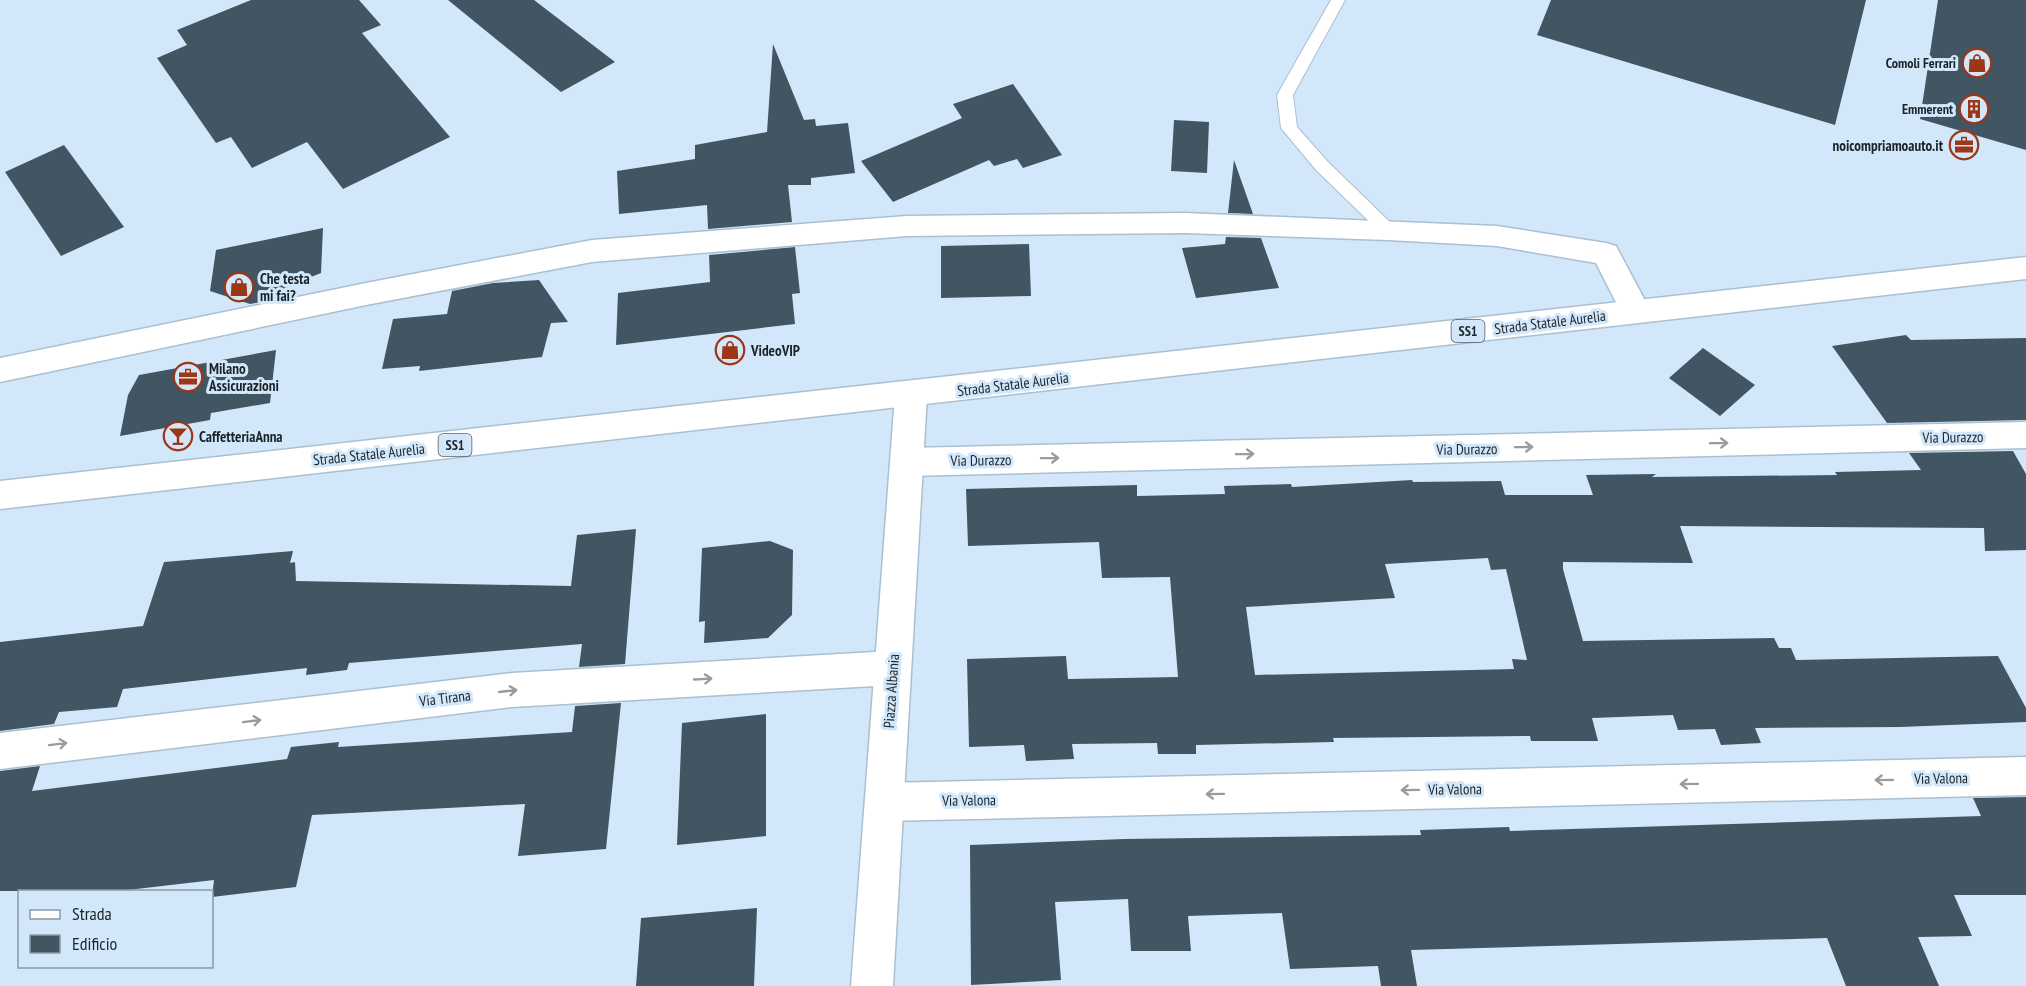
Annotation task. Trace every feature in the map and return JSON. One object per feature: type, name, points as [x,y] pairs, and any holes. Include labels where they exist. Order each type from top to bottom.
[{"type":"street","points":[[0,370],[366,294],[592,251],[907,226],[1185,223],[1497,236],[1606,254],[1636,312]]},
{"type":"street","name":"Strada Statale Aurelia","points":[[0,495],[911,395],[2026,268]]},
{"type":"street","name":"Piazza Albania","points":[[872,986],[911,395]]},
{"type":"street","name":"Via Durazzo","points":[[908,462],[2026,435]]},
{"type":"street","name":"Via Tirana","points":[[0,751],[512,690],[892,668]]},
{"type":"street","name":"Via Valona","points":[[884,802],[2026,776]]},
{"type":"lane","points":[[1338,0],[1285,94],[1289,128],[1322,166],[1388,230]]},
{"type":"building","points":[[251,0],[359,0],[381,25],[362,33],[450,137],[343,189],[307,142],[252,168],[231,137],[216,143],[157,58],[187,45],[177,30]]},
{"type":"building","points":[[448,0],[534,0],[615,62],[561,92]]},
{"type":"building","points":[[1551,0],[1866,0],[1835,125],[1537,35]]},
{"type":"building","points":[[1938,0],[2026,0],[2026,150],[1920,119]]},
{"type":"building","points":[[773,44],[804,120],[815,119],[816,126],[848,123],[855,173],[811,178],[811,185],[788,185],[792,222],[708,229],[707,205],[619,214],[617,171],[695,159],[695,145],[767,132]]},
{"type":"building","points":[[1013,84],[1062,155],[1023,168],[1017,159],[994,166],[989,160],[893,202],[861,161],[962,118],[953,104]]},
{"type":"building","points":[[1174,120],[1209,122],[1207,173],[1171,171]]},
{"type":"building","points":[[64,145],[124,227],[61,256],[5,172]]},
{"type":"building","points":[[1234,160],[1253,214],[1228,213]]},
{"type":"building","points":[[323,228],[321,273],[284,288],[283,298],[250,304],[210,291],[216,250]]},
{"type":"building","points":[[1226,237],[1261,238],[1279,288],[1196,298],[1182,248],[1225,244]]},
{"type":"building","points":[[1029,244],[1031,296],[941,298],[941,246]]},
{"type":"building","points":[[795,247],[800,293],[792,294],[795,324],[616,345],[618,293],[710,282],[709,255]]},
{"type":"building","points":[[539,280],[568,322],[551,323],[542,357],[419,371],[420,366],[382,369],[393,319],[447,314],[452,291],[493,283]]},
{"type":"building","points":[[1906,335],[1911,340],[2026,338],[2026,420],[1887,423],[1832,346]]},
{"type":"building","points":[[1703,348],[1755,385],[1720,416],[1669,378]]},
{"type":"building","points":[[276,350],[270,403],[211,413],[210,420],[120,436],[128,395],[139,375]]},
{"type":"building","points":[[2013,451],[2026,474],[2026,550],[1985,551],[1984,528],[1680,526],[1693,563],[1563,562],[1583,641],[1774,638],[1779,648],[1791,648],[1796,660],[1998,656],[2026,708],[2026,722],[1900,727],[1755,728],[1761,743],[1721,745],[1715,729],[1678,730],[1673,715],[1592,718],[1598,741],[1531,741],[1530,736],[1333,738],[1334,742],[1196,745],[1196,754],[1158,754],[1157,743],[1072,744],[1074,759],[1026,761],[1024,745],[969,747],[967,659],[1066,656],[1068,679],[1178,677],[1170,577],[1102,578],[1099,542],[968,546],[966,489],[1137,485],[1137,496],[1225,494],[1224,486],[1291,484],[1292,487],[1412,480],[1413,482],[1501,481],[1505,495],[1593,495],[1586,475],[1656,474],[1652,477],[1837,475],[1835,472],[1921,470],[1909,453]],"holes":[[[1488,558],[1491,570],[1506,569],[1527,660],[1512,659],[1514,669],[1255,675],[1246,607],[1395,598],[1385,564]]]},
{"type":"building","points":[[636,529],[625,664],[579,667],[582,644],[349,663],[347,670],[306,675],[307,668],[123,689],[117,707],[59,712],[54,724],[0,731],[0,642],[143,626],[164,562],[293,551],[290,563],[295,562],[296,581],[571,586],[577,535]]},
{"type":"building","points":[[770,541],[793,550],[792,615],[768,638],[704,643],[705,621],[699,622],[702,548]]},
{"type":"building","points":[[621,703],[606,849],[518,856],[525,804],[312,815],[296,887],[213,897],[214,880],[128,890],[0,891],[0,771],[40,766],[32,791],[287,759],[291,747],[339,742],[338,747],[572,732],[575,706]]},
{"type":"building","points":[[766,714],[766,836],[677,845],[682,723]]},
{"type":"building","points":[[2026,797],[2026,895],[1954,895],[1972,936],[1918,937],[1939,986],[1846,986],[1827,938],[1411,950],[1417,986],[1381,986],[1378,966],[1290,969],[1282,913],[1188,916],[1191,951],[1131,951],[1128,899],[1055,902],[1061,980],[971,985],[970,845],[1124,839],[1421,835],[1420,830],[1509,827],[1510,831],[1981,816],[1973,798]]},
{"type":"building","points":[[757,908],[754,986],[636,986],[641,918]]},
{"type":"place","name":"Comoli Ferrari","points":[[1977,63]]},
{"type":"place","name":"Emmerent","points":[[1974,109]]},
{"type":"place","name":"noicompriamoauto.it","points":[[1964,145]]},
{"type":"place","name":"Che testa mi fai?","points":[[239,287]]},
{"type":"place","name":"VideoVIP","points":[[730,350]]},
{"type":"place","name":"Milano Assicurazioni","points":[[188,377]]},
{"type":"place","name":"CaffetteriaAnna","points":[[178,436]]}]
